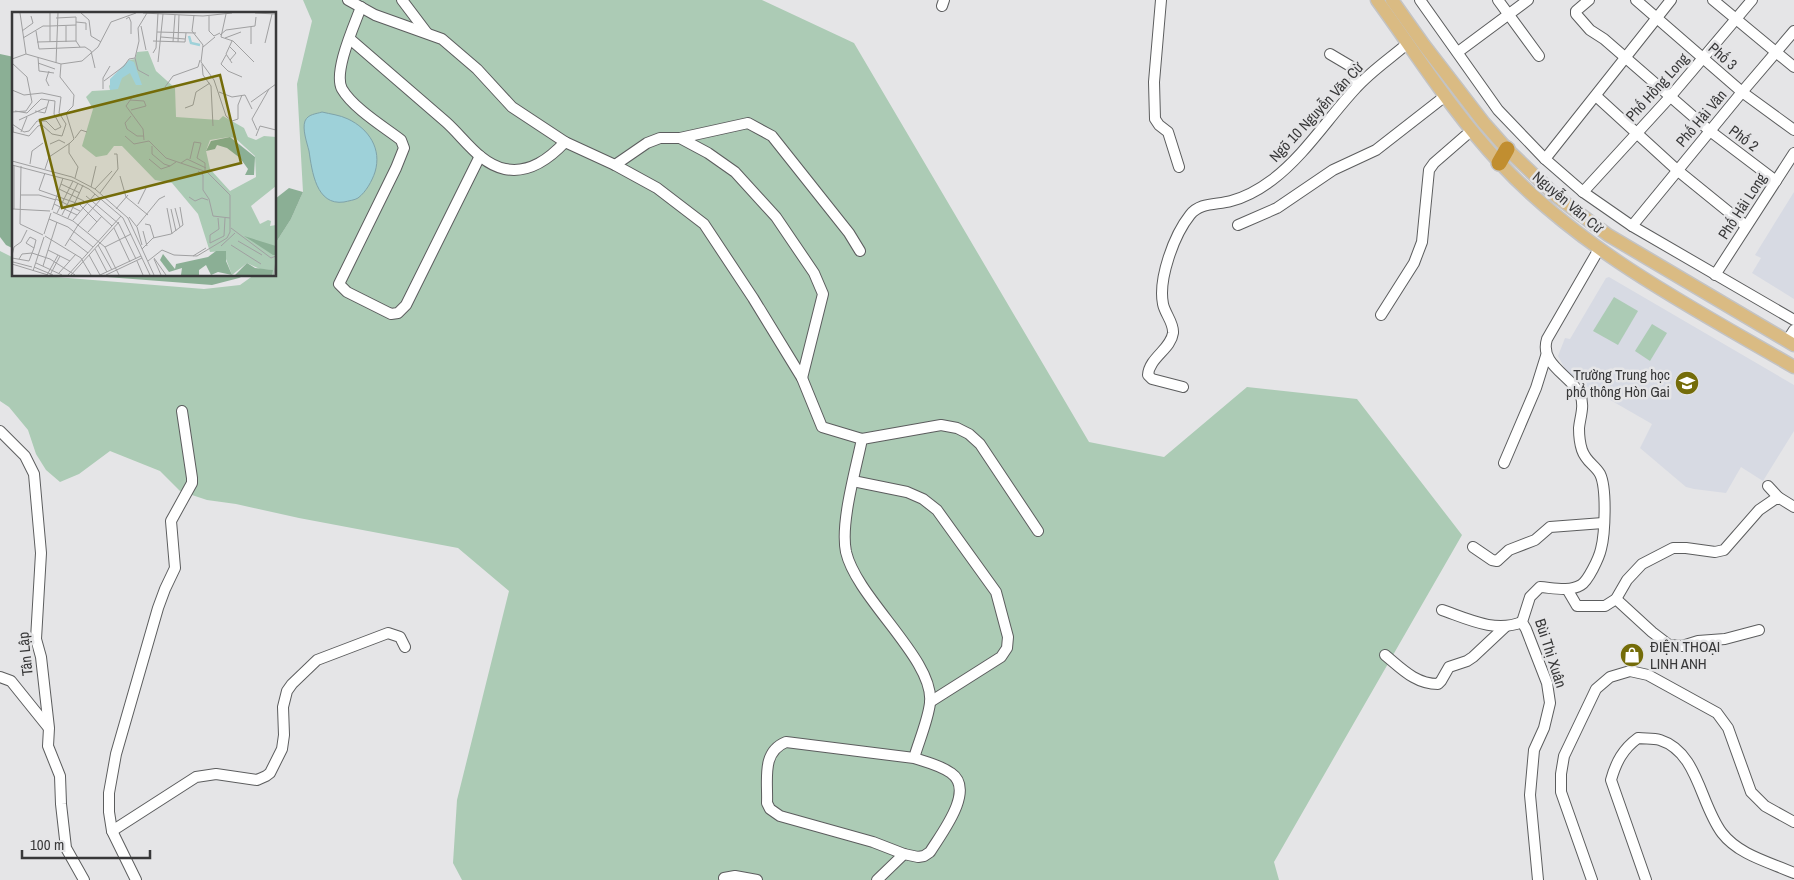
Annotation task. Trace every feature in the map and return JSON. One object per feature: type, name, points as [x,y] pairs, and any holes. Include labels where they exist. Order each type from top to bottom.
[{"type":"highway","points":[[1500,163],[1507,149]]},
{"type":"main road","name":"Nguyễn Văn Cừ","points":[[1377,0],[1444,97],[1500,163],[1551,212],[1599,248],[1694,308],[1794,367]]},
{"type":"main road","name":"Nguyễn Văn Cừ","points":[[1392,0],[1472,108],[1507,149],[1556,196],[1608,235],[1792,339]]},
{"type":"street","points":[[348,0],[375,15],[442,39],[477,69],[512,107],[565,142],[614,164],[657,188],[704,224],[753,298],[802,378],[822,427],[862,439],[941,425],[956,428],[969,434],[980,444],[1038,530]]},
{"type":"street","points":[[402,0],[428,34]]},
{"type":"street","points":[[1161,0],[1154,82],[1154,119],[1168,132],[1179,166]]},
{"type":"street","name":"Nguyễn Văn Cừ","points":[[1420,0],[1498,110],[1544,159],[1583,192],[1632,226],[1794,320]]},
{"type":"street","points":[[1498,0],[1539,56]]},
{"type":"street","points":[[1458,52],[1528,0]]},
{"type":"street","name":"Phố 2","points":[[1589,0],[1576,11],[1576,14],[1590,30],[1604,39],[1710,131],[1776,181]]},
{"type":"street","name":"Phố 3","points":[[1636,0],[1742,92],[1794,130]]},
{"type":"street","points":[[1544,159],[1671,0]]},
{"type":"street","points":[[1713,0],[1794,67]]},
{"type":"street","name":"Phố Hồng Long","points":[[1583,192],[1670,97],[1752,0]]},
{"type":"street","points":[[361,7],[340,75],[342,89],[359,108],[401,140],[404,148],[339,284],[348,292],[391,314],[398,313],[406,305],[480,156]]},
{"type":"street","name":"Phố Hải Vân","points":[[1632,226],[1794,32]]},
{"type":"street","points":[[350,40],[448,124],[480,156],[504,169],[520,170],[551,156],[565,142]]},
{"type":"street","name":"Ngõ 10 Nguyễn Văn Cừ","points":[[1183,387],[1152,379],[1148,374],[1149,368],[1168,343],[1173,333],[1165,311],[1162,294],[1176,237],[1191,213],[1203,206],[1231,201],[1245,196],[1272,180],[1297,156],[1357,86],[1408,43]]},
{"type":"street","points":[[1330,54],[1352,67],[1357,86]]},
{"type":"street","points":[[1596,96],[1635,134],[1746,226]]},
{"type":"street","points":[[1238,225],[1277,208],[1333,170],[1376,150],[1444,97]]},
{"type":"street","points":[[614,164],[647,143],[660,138],[680,138],[748,124],[772,136],[849,233],[860,251]]},
{"type":"street","points":[[1381,315],[1414,263],[1422,242],[1429,170],[1434,163],[1472,130]]},
{"type":"street","points":[[680,138],[708,153],[735,172],[776,217],[814,273],[823,294],[802,378]]},
{"type":"street","name":"Phố Hải Long","points":[[1715,275],[1794,153]]},
{"type":"street","points":[[1504,463],[1536,388],[1546,356],[1545,347],[1548,339],[1599,248]]},
{"type":"street","points":[[1546,356],[1580,395],[1583,409],[1579,428],[1582,449],[1586,460],[1600,474],[1605,500],[1601,549],[1593,568],[1583,584],[1571,590],[1567,589]]},
{"type":"street","points":[[136,880],[112,831],[109,793],[116,754],[158,608],[175,568],[171,521],[192,483],[182,411]]},
{"type":"street","name":"Tân Lập","points":[[0,431],[25,456],[34,474],[41,553],[36,639],[41,656],[49,728],[48,746],[60,776],[66,848],[84,880]]},
{"type":"street","points":[[862,439],[845,532],[846,552],[853,570],[863,587],[920,666],[927,685],[930,702],[914,758]]},
{"type":"street","points":[[854,481],[907,492],[923,499],[937,510],[996,592],[1008,637],[1008,648],[1002,657],[930,702]]},
{"type":"street","points":[[1768,486],[1778,497],[1794,507]]},
{"type":"street","points":[[1567,589],[1577,606],[1605,606],[1616,599],[1627,580],[1642,564],[1673,548],[1714,552],[1724,550],[1760,510],[1778,497]]},
{"type":"street","points":[[1473,547],[1492,560],[1497,561],[1509,550],[1535,540],[1550,527],[1603,523]]},
{"type":"street","name":"Bùi Thị Xuân","points":[[1538,880],[1530,795],[1534,750],[1544,728],[1550,703],[1546,683],[1522,622],[1530,597],[1540,587],[1567,589]]},
{"type":"street","points":[[1616,599],[1669,645],[1682,646],[1698,641],[1725,638],[1759,630]]},
{"type":"street","points":[[1442,610],[1484,624],[1505,627],[1522,622]]},
{"type":"street","points":[[1384,655],[1413,678],[1436,684],[1441,681],[1448,667],[1473,657],[1505,627]]},
{"type":"street","points":[[112,831],[196,776],[216,774],[257,780],[266,776],[279,756],[284,743],[283,707],[287,691],[317,660],[388,633],[400,638],[405,647]]},
{"type":"street","points":[[1592,880],[1560,792],[1561,774],[1564,756],[1596,689],[1610,676],[1630,671],[1648,675],[1717,713],[1728,728],[1751,792],[1765,806],[1794,822]]},
{"type":"street","points":[[0,678],[11,681],[49,728]]},
{"type":"street","points":[[1646,880],[1611,780],[1615,765],[1628,745],[1638,738],[1660,740],[1676,748],[1688,760],[1722,833],[1741,852],[1794,873]]},
{"type":"street","points":[[786,742],[914,758],[942,768],[952,774],[959,781],[961,793],[958,804],[930,852],[918,857],[904,854],[873,842],[774,814],[767,803],[768,760],[771,752],[786,742]]},
{"type":"street","points":[[877,880],[904,854]]},
{"type":"street","points":[[724,878],[735,876],[757,880]]},
{"type":"shaded area","points":[[1794,192],[1794,299],[1752,273],[1761,258],[1755,255]]},
{"type":"shaded area","name":"Trường Trung học phổ thông Hòn Gai","points":[[1609,277],[1794,385],[1794,431],[1763,481],[1741,467],[1726,493],[1686,487],[1640,448],[1652,424],[1579,382],[1565,369],[1558,356],[1565,338],[1570,339],[1606,278]]},
{"type":"green space","points":[[303,0],[762,0],[854,43],[1089,442],[1164,457],[1247,387],[1357,399],[1462,535],[1274,862],[1279,880],[462,880],[453,863],[457,800],[509,591],[458,548],[236,504],[207,500],[180,491],[160,471],[110,451],[79,474],[60,482],[46,470],[36,454],[28,430],[9,407],[0,401],[0,251],[12,257],[12,276],[54,276],[204,289],[240,285],[253,276],[276,276],[276,242],[291,219],[303,192],[297,84],[312,21]]},
{"type":"green space","points":[[0,54],[12,57],[12,248],[6,245],[0,237]]},
{"type":"green space","points":[[289,188],[303,192],[291,219],[276,242],[276,198]]},
{"type":"green space","points":[[93,276],[243,276],[212,285]]},
{"type":"green space","points":[[1614,297],[1638,311],[1618,345],[1593,331]]},
{"type":"green space","points":[[1652,324],[1667,333],[1650,361],[1635,351]]},
{"type":"water","points":[[322,112],[342,116],[355,123],[368,134],[375,148],[377,164],[374,175],[366,190],[358,198],[344,202],[335,202],[327,199],[317,186],[304,124],[308,117]]},
{"type":"place","name":"Trường Trung học phổ thông Hòn Gai","points":[[1687,383]]},
{"type":"place","name":"ĐIỆN THOẠI LINH ANH","points":[[1632,655]]}]
